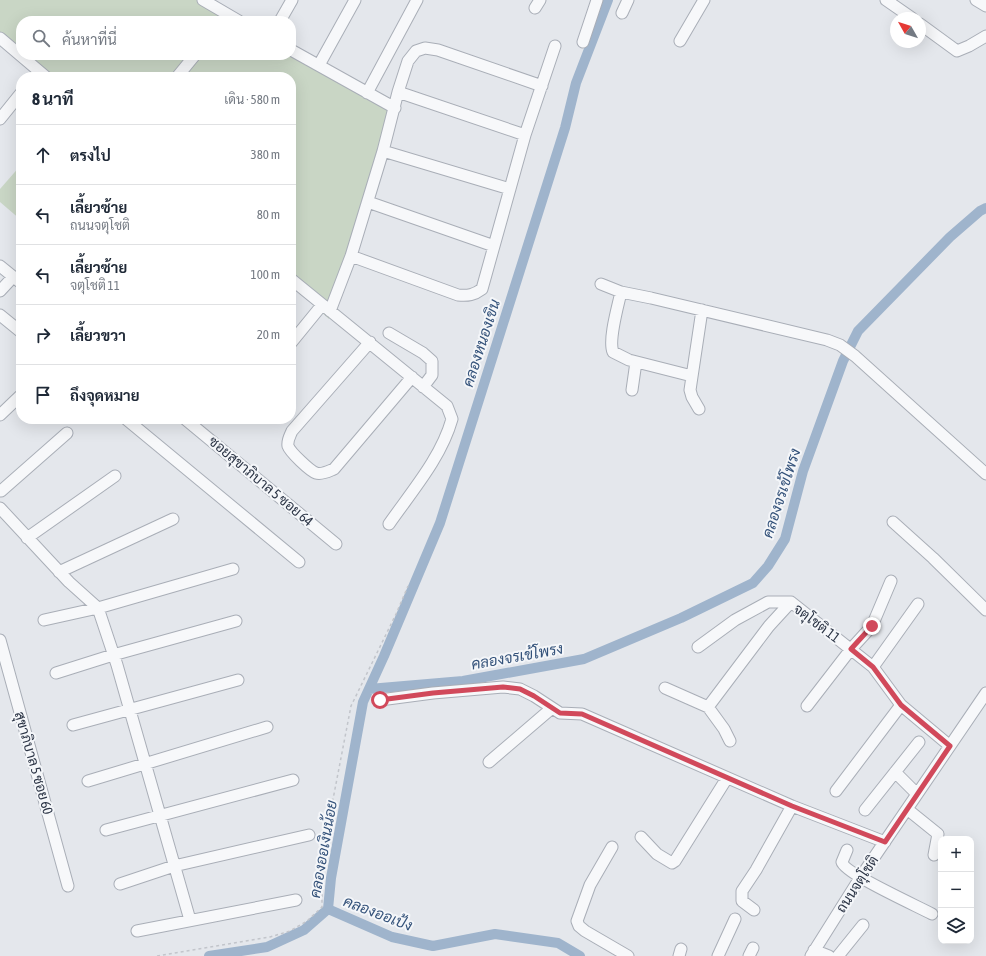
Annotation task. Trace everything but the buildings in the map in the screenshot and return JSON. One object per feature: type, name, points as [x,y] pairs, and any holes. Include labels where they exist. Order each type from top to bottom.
[{"type":"street","points":[[203,0],[221,5],[229,16]]},
{"type":"street","points":[[283,16],[292,0]]},
{"type":"street","points":[[319,65],[355,0]]},
{"type":"street","points":[[367,93],[417,0]]},
{"type":"street","points":[[583,42],[597,0]]},
{"type":"street","points":[[622,13],[628,0]]},
{"type":"street","points":[[680,42],[704,0]]},
{"type":"street","points":[[886,0],[903,12]]},
{"type":"street","points":[[976,0],[986,6]]},
{"type":"street","points":[[926,28],[957,51],[986,36]]},
{"type":"street","points":[[0,38],[16,53]]},
{"type":"street","points":[[351,256],[458,295],[474,295],[482,289],[525,134],[555,46]]},
{"type":"street","points":[[296,338],[326,308],[351,256],[384,151],[398,92],[408,61],[416,51],[425,48],[438,50],[542,86]]},
{"type":"street","points":[[296,53],[394,108]]},
{"type":"street","points":[[24,60],[37,72]]},
{"type":"street","points":[[181,72],[191,60]]},
{"type":"street","points":[[398,92],[525,134]]},
{"type":"street","points":[[0,119],[16,99]]},
{"type":"street","points":[[384,151],[510,189]]},
{"type":"street","points":[[368,202],[494,246]]},
{"type":"street","points":[[0,266],[16,279]]},
{"type":"street","points":[[0,291],[16,281]]},
{"type":"street","points":[[296,283],[447,406],[452,419],[444,443],[389,524]]},
{"type":"street","points":[[601,284],[620,292],[702,310],[840,345],[856,356],[986,474]]},
{"type":"street","points":[[620,292],[612,339],[611,348],[613,352],[618,356],[636,362],[692,376]]},
{"type":"street","points":[[699,409],[690,390],[702,310]]},
{"type":"street","points":[[0,315],[16,328]]},
{"type":"street","points":[[389,333],[423,353],[432,361],[432,375],[423,386]]},
{"type":"street","points":[[370,342],[292,431],[288,440],[288,446],[306,465],[316,473],[334,469],[412,377]]},
{"type":"street","points":[[632,390],[636,362]]},
{"type":"street","points":[[0,415],[16,400]]},
{"type":"street","points":[[132,424],[298,562]]},
{"type":"street","name":"ซอยสุขาภิบาล 5 ซอย 64","points":[[191,424],[336,544]]},
{"type":"street","points":[[0,503],[2,499],[0,491],[67,434]]},
{"type":"street","points":[[27,538],[115,476]]},
{"type":"street","points":[[0,508],[59,572],[98,608],[145,763],[190,920]]},
{"type":"street","points":[[59,572],[173,519]]},
{"type":"street","points":[[893,522],[933,558],[974,600],[986,610]]},
{"type":"street","points":[[44,620],[98,608],[233,569]]},
{"type":"street","points":[[807,706],[851,649],[875,621],[891,581]]},
{"type":"street","points":[[698,647],[735,620],[768,602],[791,602]]},
{"type":"street","name":"จตุโชติ 11","points":[[708,707],[769,626],[791,602],[873,667],[901,705],[950,746]]},
{"type":"street","points":[[873,667],[918,604]]},
{"type":"street","points":[[56,674],[113,655],[236,621]]},
{"type":"street","name":"สุขาภิบาล 5 ซอย 60","points":[[0,640],[68,886]]},
{"type":"street","points":[[73,725],[238,680]]},
{"type":"street","points":[[380,700],[433,693],[503,687],[520,689],[560,713],[582,714],[792,806],[885,842]]},
{"type":"street","points":[[665,688],[708,707],[724,729],[730,741]]},
{"type":"street","name":"ถนนจตุโชติ","points":[[812,953],[860,878],[986,693]]},
{"type":"street","points":[[836,790],[901,705]]},
{"type":"street","points":[[489,762],[552,708]]},
{"type":"street","points":[[88,781],[267,727]]},
{"type":"street","points":[[865,810],[919,742]]},
{"type":"street","points":[[895,772],[917,794]]},
{"type":"street","points":[[641,837],[657,854],[672,863],[675,861],[727,778]]},
{"type":"street","points":[[106,830],[293,780]]},
{"type":"street","points":[[754,910],[742,901],[742,891],[756,870],[792,806]]},
{"type":"street","points":[[907,809],[938,834],[934,855]]},
{"type":"street","points":[[120,884],[174,866],[308,835]]},
{"type":"street","points":[[612,847],[590,885],[576,921],[585,931],[628,956]]},
{"type":"street","points":[[847,850],[842,864],[860,878],[932,914]]},
{"type":"street","points":[[137,931],[296,900]]},
{"type":"street","points":[[718,956],[736,919]]},
{"type":"street","points":[[838,956],[863,925]]},
{"type":"street","points":[[812,953],[829,956]]},
{"type":"path","points":[[157,956],[270,937],[290,931],[307,921],[322,907],[322,880],[329,820],[351,706],[393,621],[408,586]]},
{"type":"green space","points":[[0,0],[201,0],[229,16],[16,16],[16,52],[0,39]]},
{"type":"green space","points":[[296,58],[393,110],[329,319],[296,289],[296,72],[40,72],[25,60],[296,60]]},
{"type":"green space","points":[[16,171],[16,216],[0,202],[0,189]]},
{"type":"waterway","name":"คลองหนองเขิน","points":[[209,956],[267,947],[304,930],[328,909],[331,878],[363,702],[440,523],[565,128],[576,83],[608,0]]},
{"type":"waterway","name":"คลองจรเข้โพรง","points":[[369,689],[463,681],[584,659],[681,618],[753,583],[768,566],[785,539],[803,471],[843,361],[858,331],[950,237],[980,211],[986,208]]},
{"type":"waterway","name":"คลองออเป้ง","points":[[328,909],[392,937],[433,946],[495,934],[558,943],[580,956]]},
{"type":"route","points":[[380,700],[433,693],[503,687],[520,689],[534,696],[560,713],[582,714],[792,806],[885,842],[950,746],[901,705],[873,667],[851,649],[872,626]]},
{"type":"water label","name":"คลองออเงินน้อย","points":[[323,849]]}]
